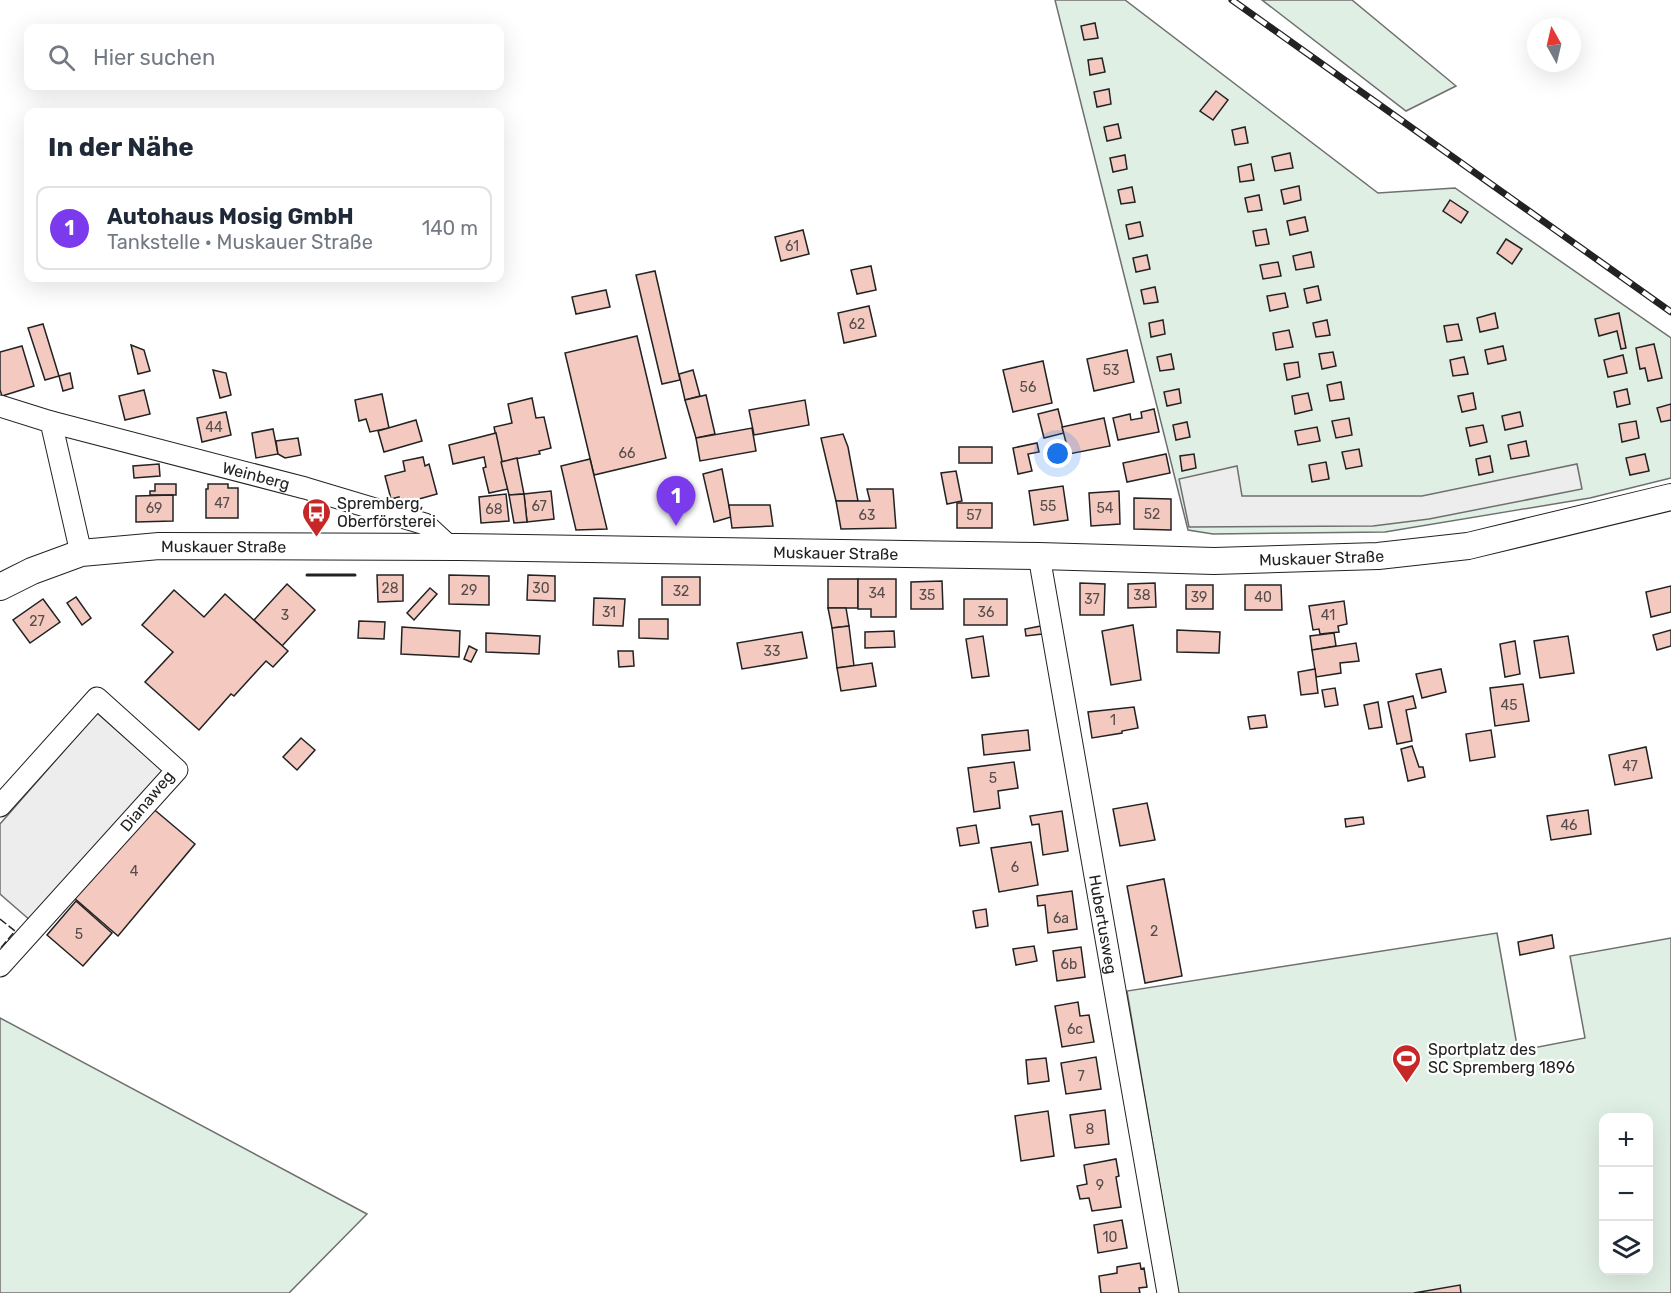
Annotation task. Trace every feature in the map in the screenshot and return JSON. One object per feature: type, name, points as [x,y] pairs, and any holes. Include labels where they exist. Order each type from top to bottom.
[{"type":"main road","name":"Muskauer Straße","points":[[0,587],[32,571],[81,553],[159,546],[450,547],[1214,561],[1378,556],[1468,546],[1671,497]]},
{"type":"street","name":"Weinberg","points":[[0,406],[51,422],[305,488],[425,524],[450,547]]},
{"type":"street","points":[[51,422],[81,553]]},
{"type":"street","name":"Hubertusweg","points":[[1039,556],[1168,1293]]},
{"type":"street","name":"Dianaweg","points":[[0,806],[97,698],[177,770],[0,966]]},
{"type":"green space","points":[[1055,0],[1125,0],[1378,193],[1455,188],[1671,338],[1671,478],[1590,498],[1385,532],[1213,534],[1188,530]]},
{"type":"green space","points":[[1262,0],[1352,0],[1456,86],[1406,111]]},
{"type":"green space","name":"Sportplatz des SC Spremberg 1896","points":[[1497,933],[1518,1051],[1585,1038],[1570,956],[1671,938],[1671,1293],[1178,1293],[1127,991]]},
{"type":"green space","points":[[0,1018],[367,1214],[289,1293],[0,1293]]},
{"type":"shaded area","points":[[1577,464],[1582,489],[1429,519],[1373,526],[1189,527],[1179,479],[1237,466],[1242,496],[1422,496]]},
{"type":"shaded area","points":[[97,713],[163,771],[31,921],[0,894],[0,824]]},
{"type":"building","points":[[1095,23],[1098,38],[1084,40],[1081,26]]},
{"type":"building","points":[[1102,58],[1105,72],[1090,75],[1088,60]]},
{"type":"building","points":[[1109,89],[1111,104],[1097,107],[1094,92]]},
{"type":"building","points":[[1216,91],[1228,100],[1213,120],[1200,111]]},
{"type":"building","points":[[1118,124],[1121,138],[1107,141],[1104,127]]},
{"type":"building","points":[[1245,127],[1248,143],[1235,145],[1232,130]]},
{"type":"building","points":[[1290,153],[1293,168],[1275,171],[1272,157]]},
{"type":"building","points":[[1125,155],[1127,169],[1113,172],[1110,158]]},
{"type":"building","points":[[1251,164],[1254,180],[1240,182],[1238,167]]},
{"type":"building","points":[[1299,186],[1301,200],[1284,204],[1281,190]]},
{"type":"building","points":[[1132,187],[1135,202],[1121,204],[1118,190]]},
{"type":"building","points":[[1259,195],[1262,210],[1248,212],[1245,198]]},
{"type":"building","points":[[1450,200],[1468,212],[1461,223],[1443,211]]},
{"type":"building","points":[[1305,217],[1308,231],[1290,235],[1287,221]]},
{"type":"building","points":[[1140,222],[1143,236],[1129,239],[1126,225]]},
{"type":"building","points":[[1266,229],[1269,244],[1256,246],[1253,231]]},
{"type":"building","points":[[803,230],[809,254],[781,261],[775,237]]},
{"type":"building","points":[[1506,239],[1522,249],[1512,264],[1497,253]]},
{"type":"building","points":[[1311,252],[1314,267],[1296,270],[1293,256]]},
{"type":"building","points":[[1147,255],[1150,269],[1136,272],[1133,258]]},
{"type":"building","points":[[1278,262],[1281,276],[1263,279],[1260,265]]},
{"type":"building","points":[[871,266],[876,290],[857,294],[851,270]]},
{"type":"building","points":[[655,271],[680,380],[662,384],[636,275]]},
{"type":"building","points":[[1318,286],[1321,300],[1307,303],[1304,289]]},
{"type":"building","points":[[1155,287],[1158,302],[1144,304],[1141,290]]},
{"type":"building","points":[[606,290],[610,307],[576,314],[572,297]]},
{"type":"building","points":[[1285,293],[1288,307],[1270,311],[1267,296]]},
{"type":"building","points":[[869,306],[876,336],[844,343],[838,313]]},
{"type":"building","points":[[1495,313],[1498,328],[1480,332],[1477,318]]},
{"type":"building","points":[[1619,313],[1626,348],[1621,349],[1617,331],[1599,336],[1595,319]]},
{"type":"building","points":[[1163,320],[1165,334],[1151,337],[1149,323]]},
{"type":"building","points":[[1327,320],[1330,335],[1316,337],[1313,323]]},
{"type":"building","points":[[43,324],[59,376],[45,380],[28,328]]},
{"type":"building","points":[[1458,324],[1462,340],[1447,342],[1444,326]]},
{"type":"building","points":[[1289,330],[1293,347],[1276,350],[1273,333]]},
{"type":"building","points":[[637,336],[666,458],[594,475],[565,353]]},
{"type":"building","points":[[1654,344],[1662,378],[1648,381],[1645,368],[1640,369],[1636,348]]},
{"type":"building","points":[[131,345],[144,350],[150,371],[138,374]]},
{"type":"building","points":[[22,346],[34,386],[2,396],[0,352]]},
{"type":"building","points":[[1503,346],[1506,360],[1488,364],[1485,350]]},
{"type":"building","points":[[1127,350],[1134,382],[1094,391],[1087,359]]},
{"type":"building","points":[[1333,352],[1336,366],[1322,369],[1319,354]]},
{"type":"building","points":[[1171,354],[1174,369],[1160,371],[1157,357]]},
{"type":"building","points":[[1623,355],[1627,373],[1608,377],[1604,360]]},
{"type":"building","points":[[1464,357],[1468,374],[1453,376],[1450,360]]},
{"type":"building","points":[[1043,361],[1052,403],[1013,412],[1003,370]]},
{"type":"building","points":[[1298,362],[1300,377],[1287,380],[1284,364]]},
{"type":"building","points":[[213,370],[226,373],[231,395],[220,398]]},
{"type":"building","points":[[693,370],[700,396],[685,400],[679,374]]},
{"type":"building","points":[[70,373],[73,388],[63,391],[59,376]]},
{"type":"building","points":[[1341,382],[1344,399],[1330,401],[1327,385]]},
{"type":"building","points":[[1179,389],[1181,403],[1167,406],[1164,392]]},
{"type":"building","points":[[1627,389],[1630,404],[1617,407],[1614,392]]},
{"type":"building","points":[[144,390],[150,414],[125,420],[119,396]]},
{"type":"building","points":[[1308,393],[1312,410],[1295,414],[1292,396]]},
{"type":"building","points":[[1473,393],[1476,409],[1462,412],[1458,396]]},
{"type":"building","points":[[382,394],[389,428],[370,432],[366,419],[359,421],[355,400]]},
{"type":"building","points":[[706,395],[715,434],[696,438],[685,400]]},
{"type":"building","points":[[532,398],[536,418],[544,417],[551,448],[539,451],[540,454],[501,462],[494,427],[512,423],[508,404]]},
{"type":"building","points":[[805,400],[809,425],[754,435],[749,410]]},
{"type":"building","points":[[1671,404],[1671,420],[1661,422],[1657,408]]},
{"type":"building","points":[[1058,409],[1064,433],[1044,438],[1038,414]]},
{"type":"building","points":[[1154,409],[1159,432],[1118,440],[1113,418],[1130,414],[1131,420],[1142,418],[1141,412]]},
{"type":"building","points":[[226,412],[231,435],[202,442],[197,418]]},
{"type":"building","points":[[1520,412],[1523,426],[1505,430],[1502,416]]},
{"type":"building","points":[[1104,418],[1110,446],[1069,454],[1062,427]]},
{"type":"building","points":[[1349,418],[1352,435],[1336,438],[1332,421]]},
{"type":"building","points":[[416,420],[422,441],[384,452],[378,431]]},
{"type":"building","points":[[1636,421],[1639,438],[1622,442],[1619,424]]},
{"type":"building","points":[[1187,422],[1190,437],[1176,440],[1173,425]]},
{"type":"building","points":[[1483,425],[1487,442],[1470,446],[1466,428]]},
{"type":"building","points":[[1317,427],[1320,441],[1298,445],[1295,431]]},
{"type":"building","points":[[752,428],[756,451],[700,461],[696,438]]},
{"type":"building","points":[[273,429],[278,454],[256,458],[252,433]]},
{"type":"building","points":[[496,433],[508,489],[489,493],[483,468],[486,467],[484,457],[453,464],[449,445]]},
{"type":"building","points":[[843,434],[848,447],[858,501],[836,501],[821,438]]},
{"type":"building","points":[[298,438],[301,455],[285,458],[278,454],[276,441]]},
{"type":"building","points":[[1526,441],[1529,456],[1511,459],[1508,445]]},
{"type":"building","points":[[1037,443],[1039,452],[1028,454],[1032,471],[1018,474],[1013,448]]},
{"type":"building","points":[[959,447],[992,447],[992,463],[959,463]]},
{"type":"building","points":[[1359,449],[1362,466],[1346,469],[1342,452]]},
{"type":"building","points":[[1166,454],[1170,473],[1127,482],[1123,463]]},
{"type":"building","points":[[1194,454],[1196,468],[1182,471],[1180,456]]},
{"type":"building","points":[[1645,454],[1649,471],[1630,475],[1626,458]]},
{"type":"building","points":[[1490,456],[1493,472],[1479,475],[1476,459]]},
{"type":"building","points":[[423,457],[425,466],[429,464],[437,494],[401,504],[399,497],[391,499],[385,476],[405,471],[403,461]]},
{"type":"building","points":[[517,458],[524,494],[509,495],[501,462]]},
{"type":"building","points":[[590,459],[607,529],[576,530],[561,466]]},
{"type":"building","points":[[1326,462],[1329,479],[1312,482],[1309,465]]},
{"type":"building","points":[[159,464],[160,476],[134,478],[133,466]]},
{"type":"building","points":[[722,469],[731,517],[714,522],[703,474]]},
{"type":"building","points":[[956,471],[962,501],[947,504],[941,473]]},
{"type":"building","points":[[155,484],[176,484],[176,495],[150,495],[150,491],[155,491]]},
{"type":"building","points":[[208,484],[228,484],[228,488],[238,488],[238,518],[206,518]]},
{"type":"building","points":[[1063,486],[1068,520],[1034,525],[1029,491]]},
{"type":"building","points":[[867,489],[893,489],[896,528],[841,529],[836,501],[870,501]]},
{"type":"building","points":[[551,491],[554,519],[527,522],[524,494]]},
{"type":"building","points":[[1119,491],[1120,524],[1091,526],[1089,493]]},
{"type":"building","points":[[506,494],[509,521],[481,523],[479,497]]},
{"type":"building","points":[[524,494],[527,522],[514,523],[509,495]]},
{"type":"building","points":[[173,495],[173,521],[136,522],[136,496]]},
{"type":"building","points":[[1134,498],[1171,499],[1171,530],[1134,529]]},
{"type":"building","points":[[957,503],[992,503],[992,528],[957,528]]},
{"type":"building","points":[[729,505],[770,505],[773,526],[732,528]]},
{"type":"building","points":[[377,575],[403,575],[403,601],[378,602]]},
{"type":"building","points":[[449,575],[489,576],[489,605],[449,604]]},
{"type":"building","points":[[528,575],[555,576],[555,601],[527,600]]},
{"type":"building","points":[[662,577],[700,577],[700,605],[662,605]]},
{"type":"building","points":[[828,579],[858,579],[858,608],[828,608]]},
{"type":"building","points":[[858,579],[896,579],[896,617],[871,617],[871,609],[858,609]]},
{"type":"building","points":[[942,581],[943,609],[911,609],[911,582]]},
{"type":"building","points":[[1080,583],[1105,584],[1104,615],[1080,615]]},
{"type":"building","points":[[1155,583],[1156,607],[1128,608],[1128,584]]},
{"type":"building","points":[[287,584],[315,610],[282,646],[254,620]]},
{"type":"building","points":[[1186,585],[1213,585],[1213,609],[1186,609]]},
{"type":"building","points":[[1245,585],[1281,585],[1282,610],[1245,610]]},
{"type":"building","points":[[1671,586],[1671,612],[1651,617],[1646,592]]},
{"type":"building","points":[[430,588],[437,594],[414,620],[407,613]]},
{"type":"building","points":[[174,590],[204,617],[225,594],[288,651],[273,667],[266,661],[234,696],[231,694],[199,730],[145,682],[173,652],[142,625]]},
{"type":"building","points":[[76,597],[91,618],[82,625],[67,603]]},
{"type":"building","points":[[594,598],[625,599],[623,626],[593,625]]},
{"type":"building","points":[[43,599],[60,622],[30,643],[13,620]]},
{"type":"building","points":[[964,599],[1007,599],[1007,625],[964,625]]},
{"type":"building","points":[[1344,601],[1347,624],[1338,626],[1339,632],[1320,634],[1319,629],[1313,630],[1309,606]]},
{"type":"building","points":[[828,608],[846,608],[849,626],[832,628]]},
{"type":"building","points":[[639,619],[668,619],[668,639],[639,638]]},
{"type":"building","points":[[359,621],[385,622],[384,639],[358,638]]},
{"type":"building","points":[[1133,625],[1141,680],[1111,685],[1102,631]]},
{"type":"building","points":[[849,626],[854,666],[837,668],[832,628]]},
{"type":"building","points":[[1041,626],[1042,634],[1026,636],[1025,629]]},
{"type":"building","points":[[402,627],[460,631],[459,657],[401,654]]},
{"type":"building","points":[[1177,630],[1220,632],[1219,653],[1177,652]]},
{"type":"building","points":[[1671,630],[1671,646],[1657,650],[1653,635]]},
{"type":"building","points":[[894,631],[895,647],[865,648],[865,632]]},
{"type":"building","points":[[802,632],[807,658],[742,669],[737,643]]},
{"type":"building","points":[[486,633],[540,636],[539,654],[486,652]]},
{"type":"building","points":[[1334,633],[1336,646],[1312,650],[1310,636]]},
{"type":"building","points":[[983,636],[989,676],[972,678],[966,639]]},
{"type":"building","points":[[1568,636],[1574,673],[1540,678],[1534,641]]},
{"type":"building","points":[[1515,641],[1520,674],[1505,677],[1500,644]]},
{"type":"building","points":[[1356,643],[1359,661],[1340,663],[1341,673],[1316,677],[1312,650]]},
{"type":"building","points":[[469,646],[477,650],[471,662],[464,659]]},
{"type":"building","points":[[618,651],[633,651],[634,666],[619,667]]},
{"type":"building","points":[[872,663],[876,686],[841,691],[837,668]]},
{"type":"building","points":[[1315,669],[1318,693],[1301,695],[1298,672]]},
{"type":"building","points":[[1441,669],[1446,692],[1422,698],[1416,674]]},
{"type":"building","points":[[1523,684],[1529,721],[1495,726],[1490,688]]},
{"type":"building","points":[[1335,688],[1338,705],[1325,707],[1322,690]]},
{"type":"building","points":[[1413,696],[1416,708],[1406,710],[1412,741],[1397,744],[1388,702]]},
{"type":"building","points":[[1378,702],[1382,727],[1369,729],[1364,705]]},
{"type":"building","points":[[1134,707],[1138,728],[1092,738],[1088,712]]},
{"type":"building","points":[[1265,715],[1267,727],[1250,729],[1248,717]]},
{"type":"building","points":[[1028,730],[1030,750],[984,755],[982,735]]},
{"type":"building","points":[[1491,730],[1495,757],[1470,761],[1466,734]]},
{"type":"building","points":[[301,738],[315,750],[297,770],[283,757]]},
{"type":"building","points":[[1412,746],[1419,767],[1423,767],[1425,777],[1408,781],[1401,749]]},
{"type":"building","points":[[1646,747],[1652,778],[1615,785],[1609,755]]},
{"type":"building","points":[[1014,762],[1018,788],[998,791],[1000,808],[974,812],[968,768]]},
{"type":"building","points":[[1147,803],[1155,840],[1120,846],[1113,809]]},
{"type":"building","points":[[150,806],[195,844],[118,936],[73,897]]},
{"type":"building","points":[[1588,810],[1591,834],[1551,840],[1547,816]]},
{"type":"building","points":[[1062,811],[1068,851],[1043,855],[1039,824],[1032,825],[1030,816]]},
{"type":"building","points":[[1363,817],[1364,824],[1346,827],[1345,819]]},
{"type":"building","points":[[976,825],[979,843],[960,846],[957,828]]},
{"type":"building","points":[[1031,842],[1038,885],[999,892],[991,848]]},
{"type":"building","points":[[1164,879],[1182,976],[1145,983],[1127,886]]},
{"type":"building","points":[[1072,891],[1077,929],[1048,933],[1045,905],[1038,906],[1037,896]]},
{"type":"building","points":[[76,901],[112,933],[83,966],[47,935]]},
{"type":"building","points":[[986,909],[988,926],[976,928],[973,911]]},
{"type":"building","points":[[1552,935],[1554,948],[1520,955],[1518,942]]},
{"type":"building","points":[[1034,946],[1037,961],[1016,965],[1013,949]]},
{"type":"building","points":[[1081,947],[1085,977],[1057,981],[1053,951]]},
{"type":"building","points":[[1078,1002],[1080,1016],[1089,1015],[1094,1042],[1062,1047],[1055,1006]]},
{"type":"building","points":[[1096,1057],[1101,1089],[1066,1094],[1061,1063]]},
{"type":"building","points":[[1046,1058],[1049,1081],[1028,1084],[1026,1060]]},
{"type":"building","points":[[1105,1110],[1109,1144],[1075,1148],[1070,1115]]},
{"type":"building","points":[[1048,1111],[1054,1156],[1021,1161],[1015,1116]]},
{"type":"building","points":[[1116,1159],[1119,1176],[1116,1177],[1121,1207],[1092,1211],[1089,1198],[1080,1199],[1077,1186],[1087,1184],[1084,1165]]},
{"type":"building","points":[[1122,1220],[1127,1248],[1098,1253],[1094,1225]]},
{"type":"building","points":[[1140,1263],[1141,1269],[1144,1268],[1147,1287],[1139,1288],[1140,1293],[1101,1293],[1099,1276],[1117,1273],[1117,1267]]},
{"type":"building","points":[[1460,1285],[1461,1293],[1414,1293]]},
{"type":"railway","points":[[1232,0],[1671,312]]},
{"type":"fence","points":[[0,919],[15,931],[0,949]]},
{"type":"wall","points":[[307,575],[355,575]]},
{"type":"place","name":"Autohaus Mosig GmbH","points":[[676,526]]},
{"type":"place","name":"Spremberg, Oberförsterei","points":[[316,538]]},
{"type":"place","name":"Sportplatz des SC Spremberg 1896","points":[[1407,1084]]}]
